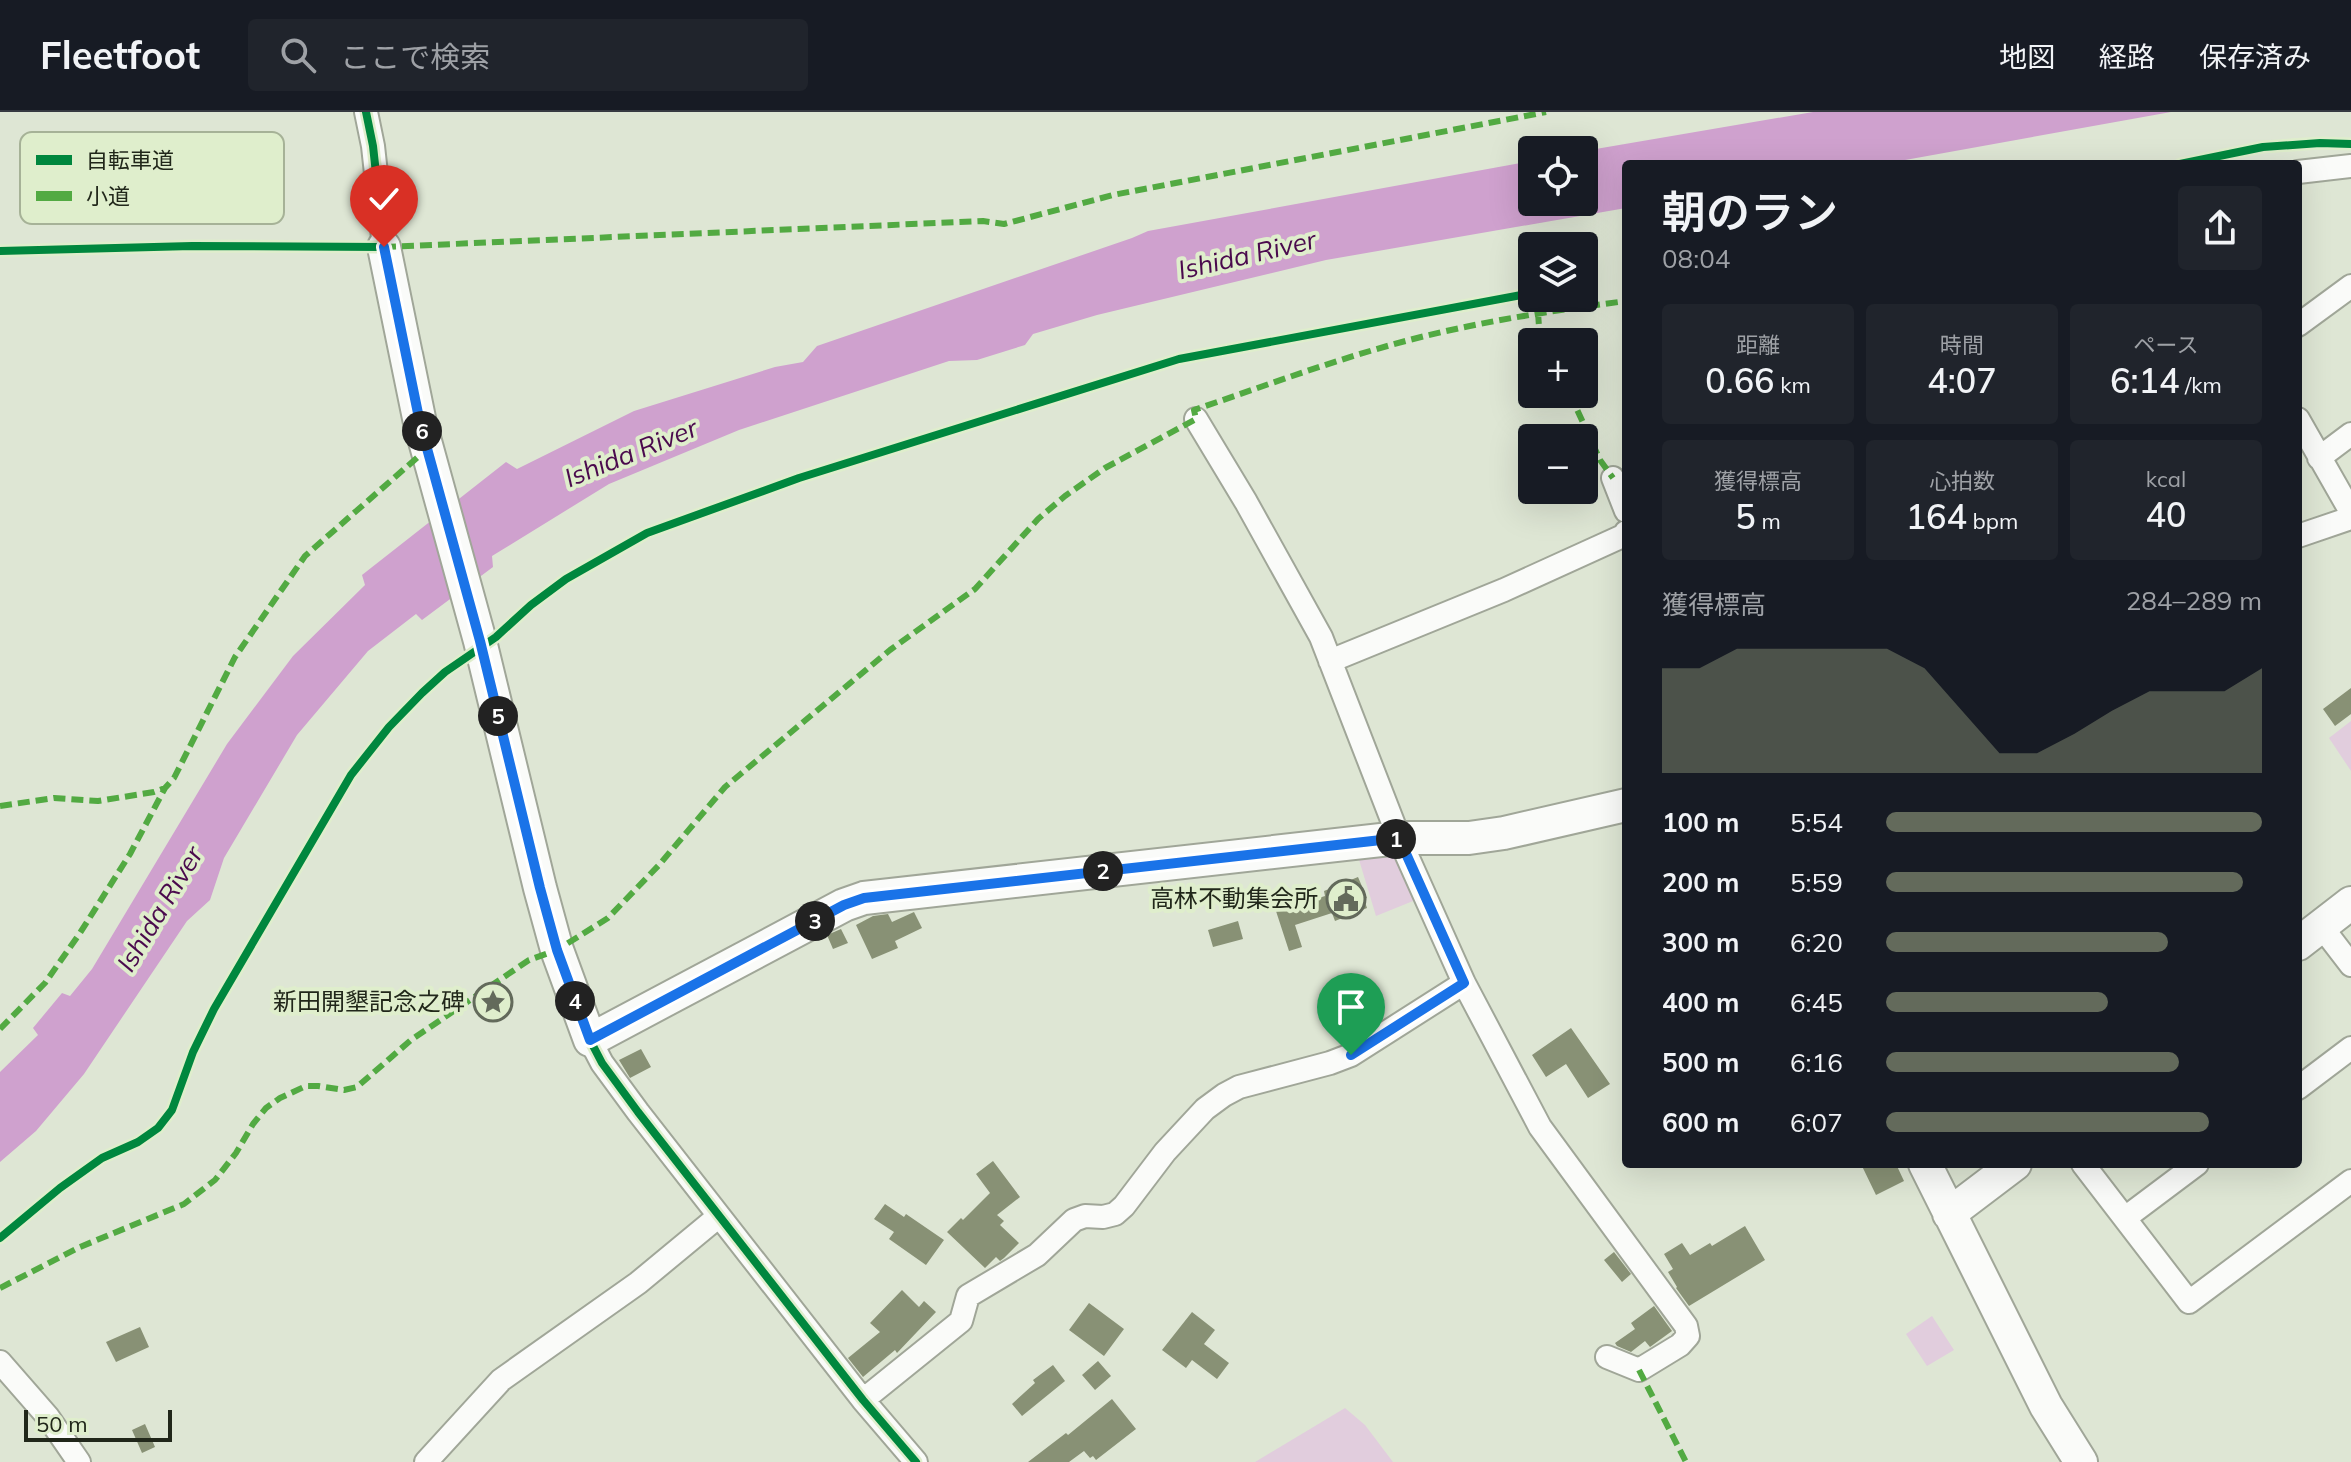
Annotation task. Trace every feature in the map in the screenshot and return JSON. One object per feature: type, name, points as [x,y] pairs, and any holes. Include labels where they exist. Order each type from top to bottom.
[{"type":"street","points":[[366,112],[373,146],[384,247],[429,456],[480,641],[557,950],[590,1040],[602,1063],[638,1112],[863,1400],[916,1462]]},
{"type":"street","points":[[2302,172],[2351,167]]},
{"type":"street","points":[[2302,322],[2351,286]]},
{"type":"street","points":[[1196,419],[1321,637],[1399,838],[1464,983],[1540,1127],[1686,1326],[1688,1336],[1680,1345],[1639,1370],[1607,1357]]},
{"type":"street","points":[[2302,426],[2351,512]]},
{"type":"street","points":[[2319,458],[2351,434]]},
{"type":"street","points":[[1613,478],[1622,501]]},
{"type":"street","points":[[2302,535],[2351,518]]},
{"type":"street","points":[[1330,661],[1504,590],[1622,537]]},
{"type":"street","points":[[590,1040],[844,905],[864,898],[1399,838],[1469,838],[1622,806]]},
{"type":"street","points":[[2351,903],[2310,935],[2351,965]]},
{"type":"street","points":[[863,1400],[961,1321],[968,1296],[1037,1255],[1074,1220],[1115,1214],[1165,1152],[1205,1109],[1224,1095],[1239,1087],[1351,1055],[1464,983]]},
{"type":"street","points":[[2302,1085],[2351,1048]]},
{"type":"street","points":[[1927,1168],[2046,1406],[2081,1462]]},
{"type":"street","points":[[1949,1214],[2010,1168]]},
{"type":"street","points":[[2086,1168],[2189,1302],[2351,1181]]},
{"type":"street","points":[[2125,1218],[2192,1168]]},
{"type":"street","points":[[426,1462],[501,1380],[638,1283],[719,1216]]},
{"type":"street","points":[[0,1362],[48,1417],[79,1462]]},
{"type":"shaded area","points":[[2351,721],[2351,771],[2329,738]]},
{"type":"shaded area","points":[[1397,849],[1418,899],[1376,916],[1357,853]]},
{"type":"shaded area","points":[[1932,1316],[1954,1350],[1927,1366],[1906,1334]]},
{"type":"shaded area","points":[[1345,1408],[1365,1425],[1393,1462],[1255,1462]]},
{"type":"water","points":[[1813,112],[2171,112],[1905,160],[1622,160],[1622,209],[1598,213],[1598,149]]},
{"type":"water","name":"Ishida River","points":[[1518,164],[1518,216],[1580,216],[1326,260],[1097,315],[1033,334],[1025,345],[977,360],[949,361],[739,430],[609,484],[492,556],[493,567],[422,620],[416,614],[368,651],[297,735],[224,858],[210,900],[187,921],[84,1074],[36,1131],[0,1162],[0,1072],[38,1035],[33,1028],[62,993],[70,996],[92,969],[227,744],[293,656],[365,585],[362,575],[506,462],[517,469],[634,411],[775,367],[803,362],[817,346],[1148,231]]},
{"type":"building","points":[[2351,688],[2351,714],[2335,726],[2323,709]]},
{"type":"building","points":[[1358,877],[1367,898],[1364,899],[1367,908],[1335,921],[1332,913],[1295,925],[1302,947],[1289,951],[1275,908],[1289,903],[1290,907],[1325,896],[1324,891]]},
{"type":"building","points":[[914,912],[922,928],[895,941],[898,948],[872,959],[856,925],[873,916],[888,914],[892,922]]},
{"type":"building","points":[[1238,921],[1243,939],[1213,947],[1208,930]]},
{"type":"building","points":[[841,929],[848,943],[833,949],[827,935]]},
{"type":"building","points":[[1571,1028],[1610,1084],[1588,1098],[1566,1064],[1546,1077],[1532,1055]]},
{"type":"building","points":[[641,1049],[651,1067],[630,1078],[619,1060]]},
{"type":"building","points":[[993,1161],[1020,1197],[997,1215],[1004,1221],[1000,1225],[1019,1243],[1000,1261],[996,1257],[985,1268],[947,1232],[990,1193],[976,1174]]},
{"type":"building","points":[[1863,1168],[1898,1168],[1904,1181],[1876,1195]]},
{"type":"building","points":[[885,1204],[904,1217],[906,1214],[944,1240],[926,1265],[889,1239],[894,1232],[874,1219]]},
{"type":"building","points":[[1745,1226],[1765,1260],[1689,1306],[1668,1272],[1673,1269],[1664,1254],[1682,1243],[1690,1255]]},
{"type":"building","points":[[1614,1252],[1631,1274],[1622,1282],[1604,1260]]},
{"type":"building","points":[[902,1290],[919,1307],[924,1301],[936,1312],[897,1353],[895,1350],[863,1377],[848,1358],[880,1332],[870,1323]]},
{"type":"building","points":[[1089,1303],[1124,1329],[1104,1356],[1069,1330]]},
{"type":"building","points":[[1654,1306],[1672,1331],[1650,1347],[1645,1341],[1631,1352],[1617,1346],[1615,1343],[1635,1329],[1631,1323]]},
{"type":"building","points":[[1192,1312],[1215,1330],[1204,1344],[1229,1363],[1217,1379],[1192,1360],[1186,1368],[1162,1350]]},
{"type":"building","points":[[140,1327],[149,1347],[116,1362],[106,1342]]},
{"type":"building","points":[[1098,1361],[1111,1376],[1095,1390],[1082,1375]]},
{"type":"building","points":[[1053,1365],[1065,1381],[1022,1416],[1012,1404],[1035,1383],[1033,1380]]},
{"type":"building","points":[[1112,1399],[1136,1429],[1096,1460],[1084,1451],[1069,1462],[1028,1462],[1066,1433],[1068,1435]]},
{"type":"building","points":[[145,1424],[155,1447],[142,1453],[132,1430]]},
{"type":"marked path","points":[[384,247],[983,221],[1004,224],[1113,195],[1546,112]]},
{"type":"marked path","points":[[0,1288],[80,1247],[184,1204],[215,1180],[253,1124],[266,1108],[280,1098],[306,1086],[344,1090],[357,1087],[411,1040],[529,960],[557,950],[608,918],[659,865],[725,787],[890,650],[975,589],[1038,519],[1065,496],[1105,468],[1196,419],[1194,410],[1386,346],[1473,325],[1622,302]]},
{"type":"marked path","points":[[1538,312],[1539,328]]},
{"type":"marked path","points":[[1576,408],[1600,460],[1613,478]]},
{"type":"marked path","points":[[0,806],[54,798],[98,801],[165,788],[174,778],[235,657],[305,556],[427,449]]},
{"type":"marked path","points":[[0,1029],[45,983],[80,933],[130,854],[165,788]]},
{"type":"marked path","points":[[1639,1370],[1686,1462]]},
{"type":"cycle path","points":[[366,112],[373,146],[384,247],[420,423],[480,641],[557,950],[590,1040],[602,1063],[638,1112],[863,1400],[916,1462]]},
{"type":"cycle path","points":[[2200,160],[2263,147],[2351,144]]},
{"type":"cycle path","points":[[0,251],[192,246],[384,247]]},
{"type":"cycle path","points":[[0,1238],[102,1158],[138,1142],[158,1128],[172,1110],[193,1052],[214,1009],[351,775],[389,727],[445,672],[496,637],[566,579],[647,533],[799,478],[1179,359],[1518,296]]},
{"type":"place","name":"高林不動集会所","points":[[1346,899]]},
{"type":"place","name":"新田開墾記念之碑","points":[[493,1002]]},
{"type":"route","points":[[384,247],[420,423],[480,641],[540,888],[557,950],[590,1040],[844,905],[864,898],[1399,838],[1464,983],[1351,1055]]}]
